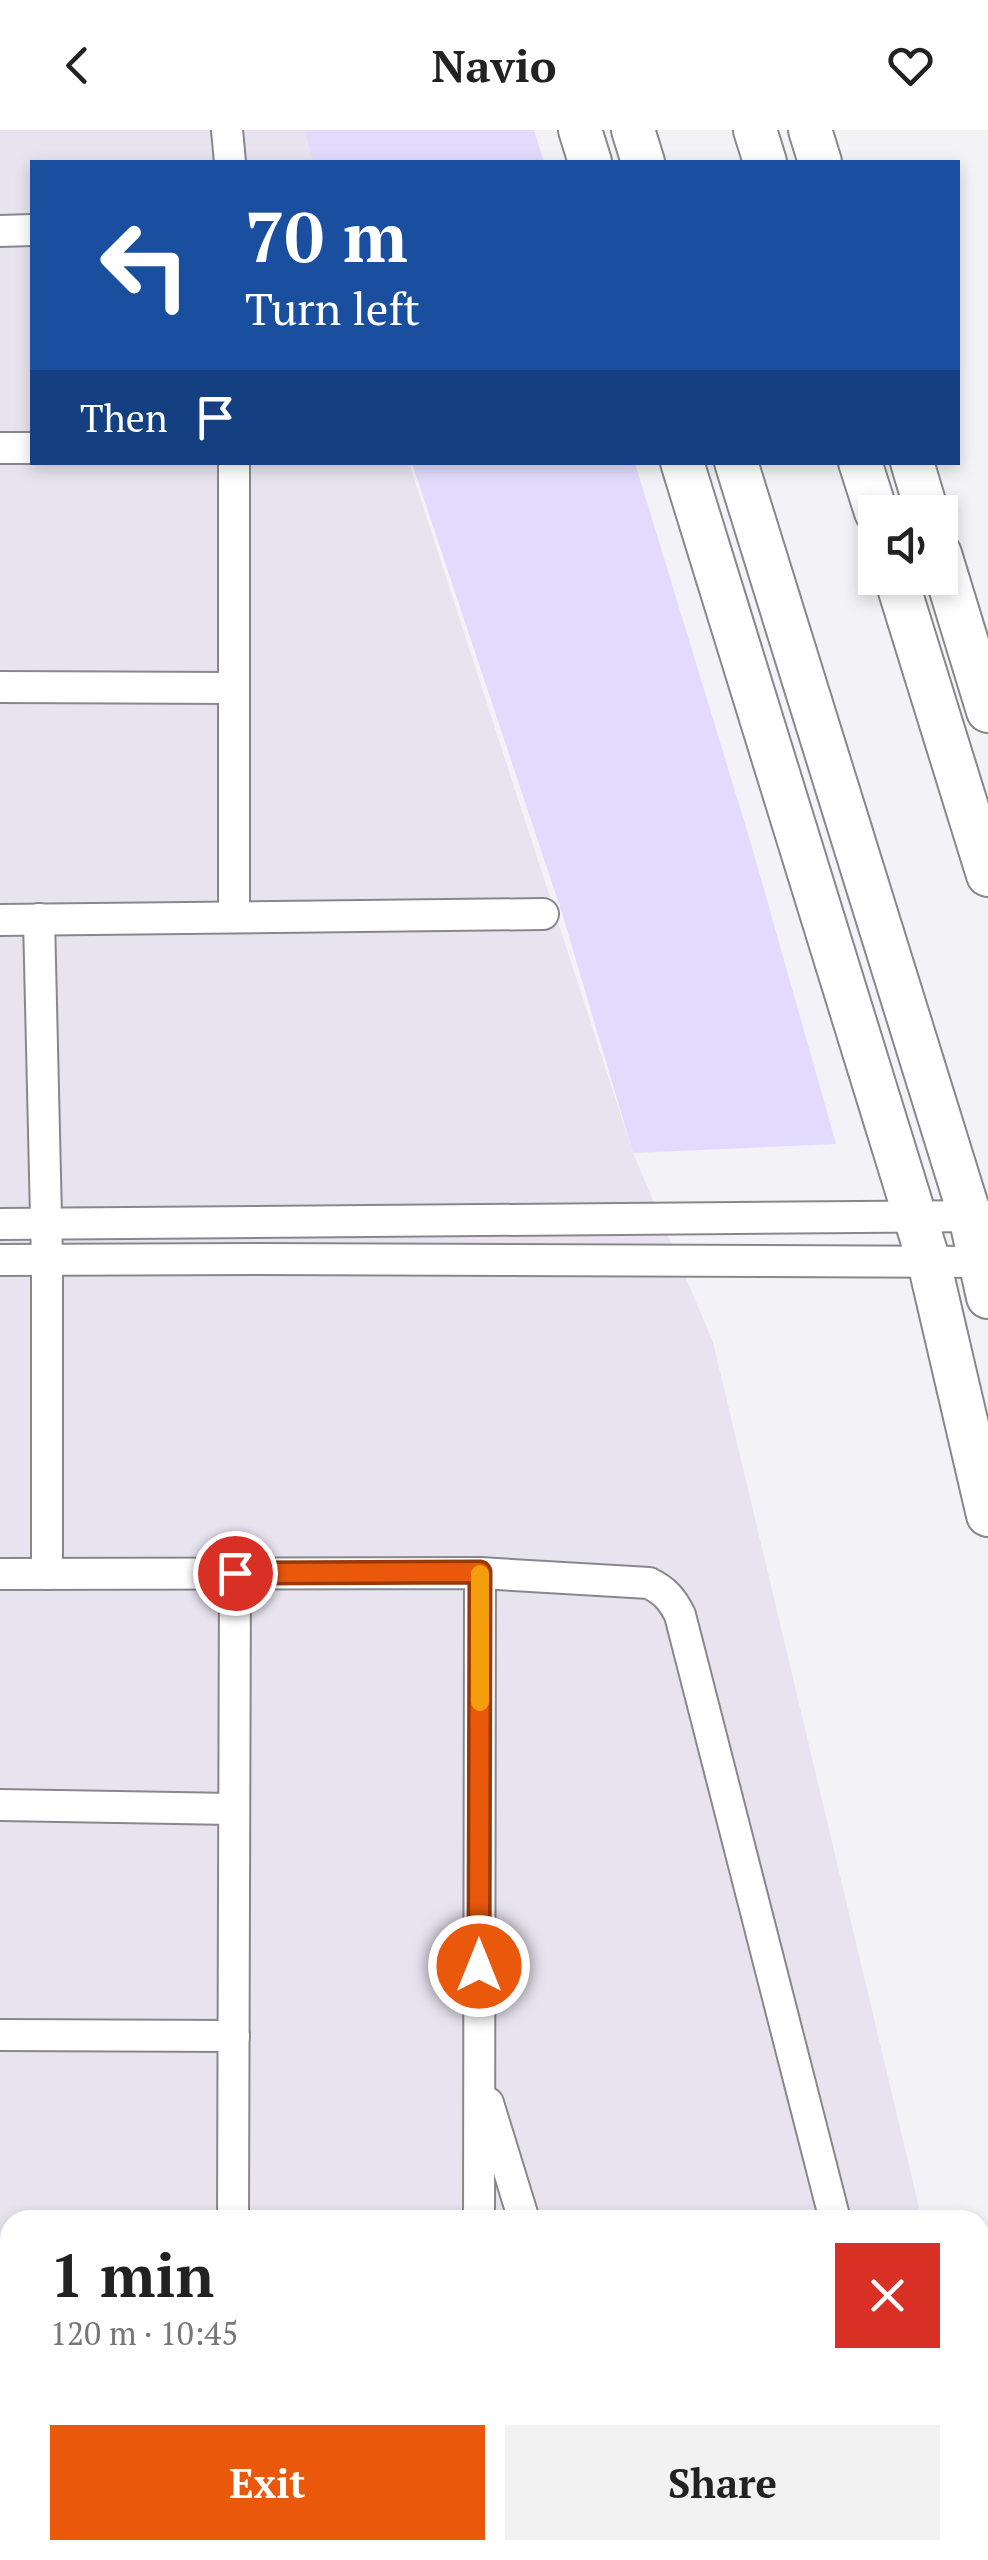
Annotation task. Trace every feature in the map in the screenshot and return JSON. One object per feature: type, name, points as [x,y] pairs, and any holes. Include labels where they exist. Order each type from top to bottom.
[{"type":"street","points":[[228,130],[230,160]]},
{"type":"street","points":[[580,130],[589,160]]},
{"type":"street","points":[[633,130],[642,160]]},
{"type":"street","points":[[754,130],[764,160]]},
{"type":"street","points":[[810,130],[819,160]]},
{"type":"street","points":[[0,231],[30,230]]},
{"type":"street","points":[[0,448],[30,448]]},
{"type":"street","points":[[234,465],[234,917]]},
{"type":"street","points":[[683,465],[929,1262],[988,1516]]},
{"type":"street","points":[[0,1260],[929,1262],[985,1274],[979,1216],[737,465]]},
{"type":"street","points":[[861,465],[871,495]]},
{"type":"street","points":[[913,465],[923,495]]},
{"type":"street","points":[[901,595],[988,875]]},
{"type":"street","points":[[953,595],[988,711]]},
{"type":"street","points":[[0,687],[234,688]]},
{"type":"street","points":[[0,920],[543,914]]},
{"type":"street","points":[[40,919],[48,1260],[46,1574]]},
{"type":"street","points":[[0,1224],[979,1216]]},
{"type":"street","points":[[0,1574],[480,1572],[648,1584],[662,1589],[672,1598],[680,1615],[832,2210]]},
{"type":"street","points":[[479,2210],[480,1572]]},
{"type":"street","points":[[233,2210],[235,1573]]},
{"type":"street","points":[[0,1805],[234,1808]]},
{"type":"street","points":[[0,2035],[234,2036]]},
{"type":"street","points":[[479,2075],[521,2210]]},
{"type":"shaded area","points":[[0,130],[304,130],[312,160],[30,160],[30,465],[410,465],[633,1153],[713,1342],[920,2210],[0,2210]]},
{"type":"shaded area","points":[[304,130],[534,130],[543,160],[312,160]]},
{"type":"shaded area","points":[[413,465],[636,465],[752,847],[836,1144],[633,1153],[562,913]]},
{"type":"slow traffic","points":[[480,1574],[480,1702]]},
{"type":"route","points":[[235,1573],[480,1572],[479,1966]]}]
